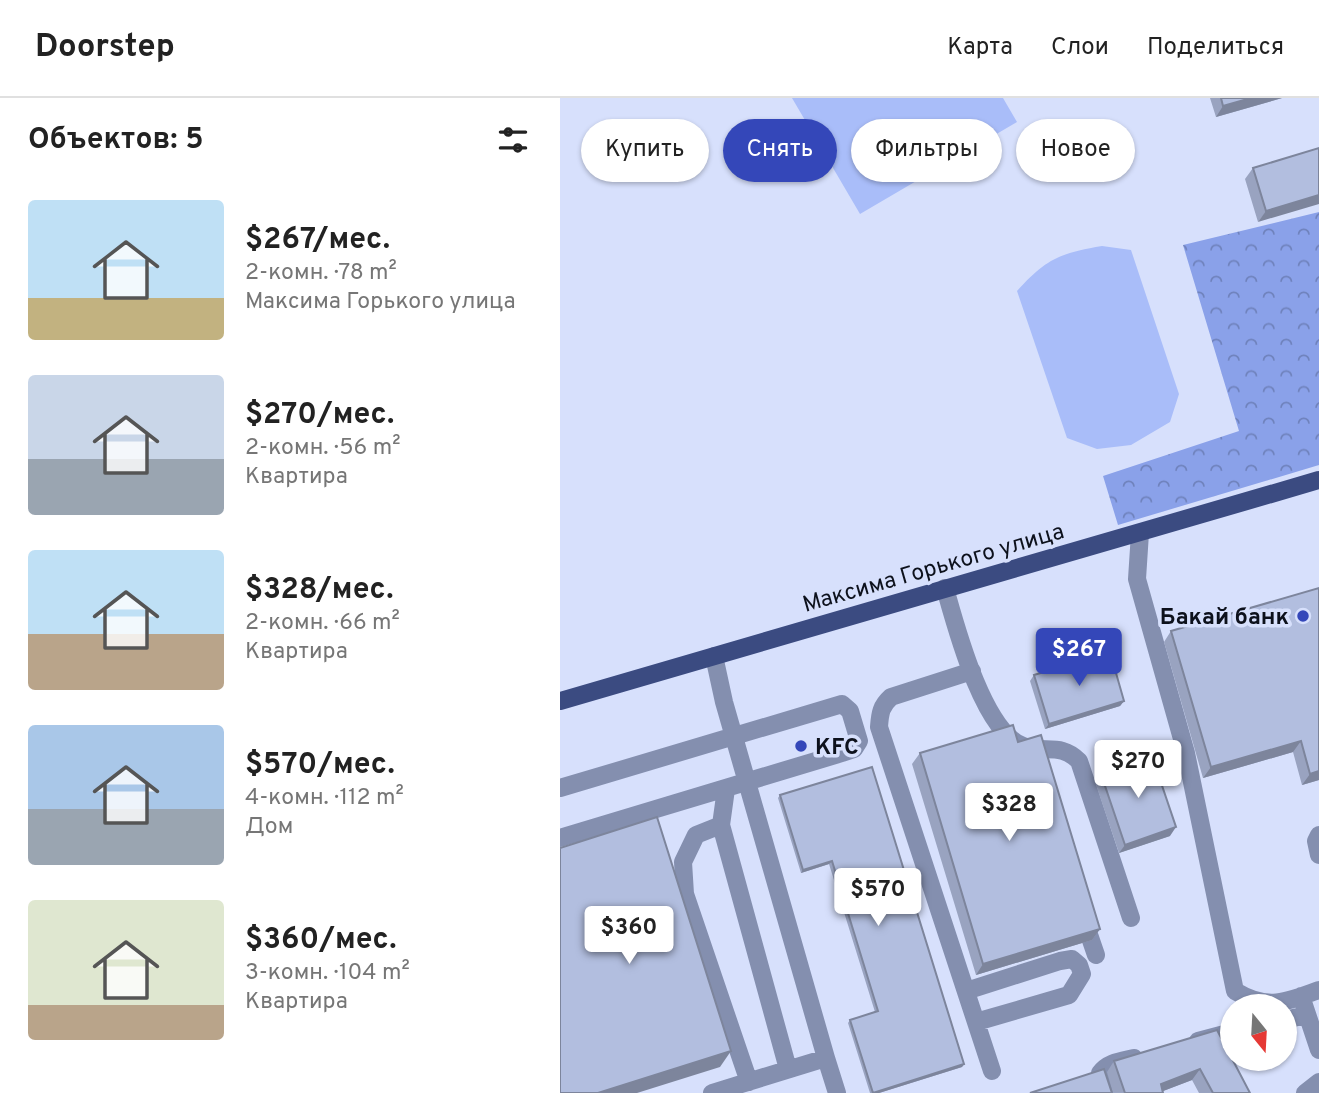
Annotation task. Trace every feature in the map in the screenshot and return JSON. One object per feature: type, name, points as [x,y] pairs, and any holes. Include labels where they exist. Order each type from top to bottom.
[{"type":"main road","name":"Максима Горького улица","points":[[560,701],[1319,480]]},
{"type":"lane","points":[[1140,533],[1137,579],[1186,754],[1235,991],[1254,1002],[1283,1003],[1319,990]]},
{"type":"lane","points":[[945,588],[984,703],[1003,729],[1021,746],[1031,772]]},
{"type":"lane","points":[[714,656],[734,738],[837,1093]]},
{"type":"lane","points":[[972,671],[891,697],[880,713],[879,727],[992,1071]]},
{"type":"lane","points":[[560,788],[842,704],[850,711],[859,741],[854,749],[560,838]]},
{"type":"lane","points":[[1021,746],[1070,752],[1079,761],[1131,918]]},
{"type":"lane","points":[[726,789],[721,825],[788,1069]]},
{"type":"lane","points":[[721,825],[696,835],[683,862],[685,894],[749,1082]]},
{"type":"lane","points":[[1319,835],[1316,841],[1319,855]]},
{"type":"lane","points":[[1077,902],[1096,955]]},
{"type":"lane","points":[[966,990],[1072,959],[1079,965],[1082,974],[1069,995],[976,1022]]},
{"type":"lane","points":[[1301,996],[1317,1039]]},
{"type":"lane","points":[[1297,1017],[1307,1015]]},
{"type":"lane","points":[[1185,1044],[1220,1035]]},
{"type":"lane","points":[[1105,1093],[1100,1073],[1103,1068],[1108,1064],[1147,1054]]},
{"type":"lane","points":[[712,1093],[826,1058]]},
{"type":"shaded area","points":[[792,98],[1003,98],[1016,123],[1002,131],[1002,119],[851,119],[851,182],[915,182],[860,214],[837,175],[837,119],[804,119]]},
{"type":"shaded area","points":[[1102,246],[1131,250],[1179,394],[1170,422],[1131,445],[1097,449],[1067,438],[1017,291],[1037,271],[1055,259],[1075,251]]},
{"type":"green space","points":[[1319,212],[1319,465],[1118,525],[1103,476],[1239,431],[1183,245]]},
{"type":"building","points":[[1221,98],[1251,98],[1223,106]]},
{"type":"building","points":[[1319,148],[1319,195],[1266,211],[1253,168]]},
{"type":"building","points":[[1319,588],[1319,771],[1310,774],[1301,741],[1211,767],[1171,631]]},
{"type":"building","points":[[1110,652],[1124,701],[1049,724],[1034,675]]},
{"type":"building","points":[[1013,725],[1018,742],[1041,735],[1100,929],[983,964],[920,753]]},
{"type":"building","points":[[1152,756],[1176,827],[1125,845],[1101,774]]},
{"type":"building","points":[[872,767],[964,1064],[873,1093],[850,1020],[878,1011],[832,861],[803,870],[780,795]]},
{"type":"building","points":[[657,817],[731,1051],[598,1093],[560,1093],[560,848]]},
{"type":"building","points":[[1217,1030],[1220,1036],[1220,1071],[1238,1071],[1250,1093],[1213,1093],[1200,1069],[1161,1084],[1163,1093],[1125,1093],[1114,1061]]},
{"type":"building","points":[[1104,1069],[1112,1093],[1030,1093]]},
{"type":"place","name":"Бакай банк","points":[[1303,616]]},
{"type":"place","name":"KFC","points":[[801,746]]}]
